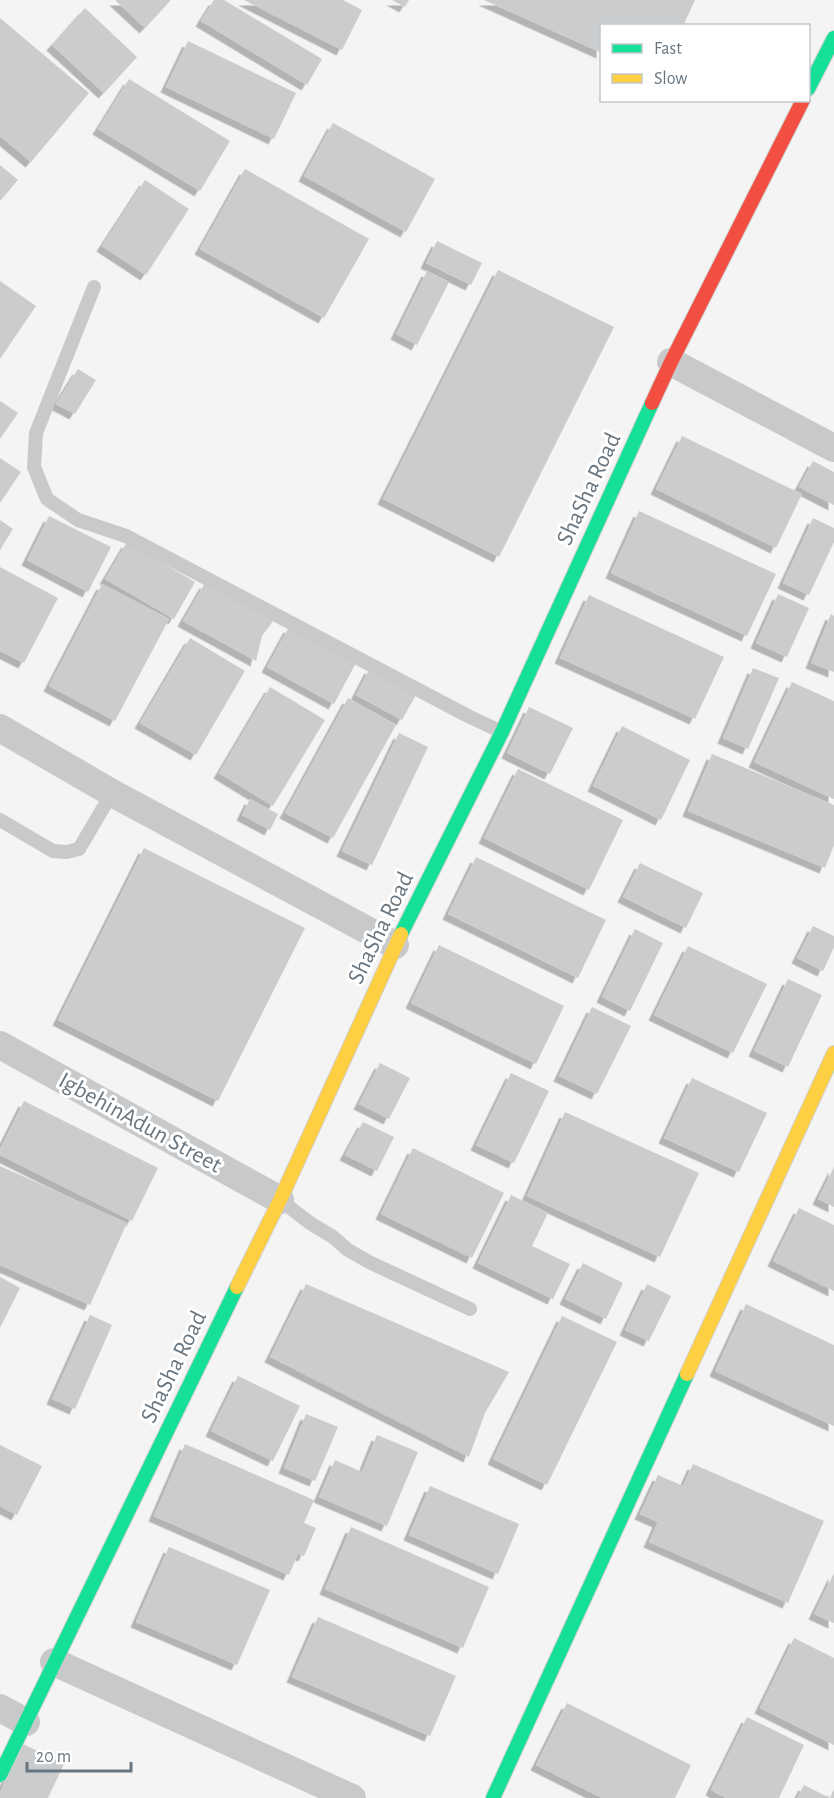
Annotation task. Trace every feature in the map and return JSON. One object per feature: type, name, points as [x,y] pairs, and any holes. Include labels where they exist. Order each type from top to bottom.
[{"type":"street","points":[[810,85],[834,38]]},
{"type":"street","name":"ShaSha Road","points":[[0,1775],[280,1200],[395,945],[502,732],[671,362],[802,102]]},
{"type":"street","points":[[671,362],[834,448]]},
{"type":"street","points":[[0,728],[112,793],[395,945]]},
{"type":"street","name":"IgbehinAdun Street","points":[[0,1045],[280,1200]]},
{"type":"street","points":[[493,1798],[834,1053]]},
{"type":"street","points":[[54,1662],[352,1798]]},
{"type":"street","points":[[0,1708],[26,1722]]},
{"type":"lane","points":[[94,287],[36,433],[34,467],[47,499],[78,520],[126,536],[502,732]]},
{"type":"lane","points":[[0,820],[53,850],[67,852],[79,849],[112,793]]},
{"type":"lane","points":[[280,1200],[348,1250],[470,1309]]},
{"type":"building","points":[[115,0],[171,0],[145,28]]},
{"type":"building","points":[[214,0],[224,0],[322,59],[307,85],[201,21]]},
{"type":"building","points":[[244,0],[343,0],[362,10],[342,50]]},
{"type":"building","points":[[392,0],[409,0],[405,7]]},
{"type":"building","points":[[484,0],[695,0],[684,24],[600,24],[600,52]]},
{"type":"building","points":[[85,8],[137,57],[104,93],[52,45]]},
{"type":"building","points":[[0,18],[89,93],[31,162],[0,136]]},
{"type":"building","points":[[188,41],[296,93],[274,139],[166,87]]},
{"type":"building","points":[[129,79],[230,141],[200,191],[98,129]]},
{"type":"building","points":[[333,123],[435,179],[406,232],[304,176]]},
{"type":"building","points":[[0,165],[18,180],[0,201]]},
{"type":"building","points":[[245,169],[369,239],[324,318],[200,249]]},
{"type":"building","points":[[145,180],[189,209],[146,275],[102,246]]},
{"type":"building","points":[[437,241],[482,263],[471,285],[426,263]]},
{"type":"building","points":[[498,270],[614,327],[499,557],[383,499]]},
{"type":"building","points":[[427,271],[449,282],[417,345],[396,334]]},
{"type":"building","points":[[0,281],[36,306],[0,359]]},
{"type":"building","points":[[78,369],[96,380],[75,414],[56,404]]},
{"type":"building","points":[[0,401],[18,413],[0,439]]},
{"type":"building","points":[[682,436],[802,494],[776,548],[656,489]]},
{"type":"building","points":[[0,458],[21,472],[0,503]]},
{"type":"building","points":[[813,461],[834,472],[834,505],[799,487]]},
{"type":"building","points":[[639,511],[776,574],[747,636],[611,573]]},
{"type":"building","points":[[49,516],[111,547],[88,592],[27,560]]},
{"type":"building","points":[[813,518],[834,528],[834,542],[809,595],[783,583]]},
{"type":"building","points":[[0,520],[13,529],[0,550]]},
{"type":"building","points":[[127,542],[195,582],[174,619],[105,579]]},
{"type":"building","points":[[0,567],[58,598],[24,663],[0,651]]},
{"type":"building","points":[[205,583],[273,621],[262,636],[256,661],[183,621]]},
{"type":"building","points":[[102,584],[169,619],[115,721],[49,686]]},
{"type":"building","points":[[778,594],[809,608],[787,657],[756,643]]},
{"type":"building","points":[[589,595],[724,657],[695,719],[560,658]]},
{"type":"building","points":[[831,614],[834,616],[834,672],[811,663]]},
{"type":"building","points":[[289,627],[356,663],[334,704],[267,667]]},
{"type":"building","points":[[190,638],[245,671],[196,755],[140,723]]},
{"type":"building","points":[[370,668],[417,693],[402,720],[356,695]]},
{"type":"building","points":[[753,668],[779,678],[748,749],[723,738]]},
{"type":"building","points":[[792,682],[834,701],[834,799],[754,762]]},
{"type":"building","points":[[270,687],[325,720],[273,806],[219,773]]},
{"type":"building","points":[[348,698],[396,725],[333,838],[285,813]]},
{"type":"building","points":[[529,707],[573,728],[550,774],[507,753]]},
{"type":"building","points":[[622,726],[690,760],[661,820],[593,786]]},
{"type":"building","points":[[399,733],[428,747],[372,865],[342,851]]},
{"type":"building","points":[[712,754],[834,805],[834,845],[825,868],[688,811]]},
{"type":"building","points":[[518,769],[623,820],[589,890],[484,838]]},
{"type":"building","points":[[250,799],[278,814],[270,830],[242,815]]},
{"type":"building","points":[[144,848],[305,928],[218,1101],[58,1020]]},
{"type":"building","points":[[476,857],[606,920],[578,978],[448,914]]},
{"type":"building","points":[[640,863],[703,893],[686,928],[623,897]]},
{"type":"building","points":[[813,926],[834,936],[834,947],[823,971],[797,958]]},
{"type":"building","points":[[635,929],[663,943],[630,1011],[602,997]]},
{"type":"building","points":[[439,945],[564,1006],[536,1064],[411,1003]]},
{"type":"building","points":[[688,946],[767,984],[733,1053],[654,1015]]},
{"type":"building","points":[[788,979],[822,995],[788,1067],[754,1051]]},
{"type":"building","points":[[592,1007],[631,1026],[597,1094],[559,1076]]},
{"type":"building","points":[[380,1063],[410,1078],[389,1119],[359,1104]]},
{"type":"building","points":[[511,1073],[549,1091],[514,1163],[476,1145]]},
{"type":"building","points":[[692,1078],[767,1113],[739,1172],[664,1138]]},
{"type":"building","points":[[24,1101],[158,1168],[132,1221],[0,1155],[0,1149]]},
{"type":"building","points":[[565,1112],[699,1173],[660,1257],[527,1196]]},
{"type":"building","points":[[363,1122],[394,1137],[377,1171],[345,1155]]},
{"type":"building","points":[[413,1148],[504,1193],[472,1258],[381,1214]]},
{"type":"building","points":[[0,1166],[127,1223],[90,1305],[0,1265]]},
{"type":"building","points":[[834,1167],[834,1207],[818,1199]]},
{"type":"building","points":[[511,1195],[548,1213],[532,1246],[570,1264],[553,1299],[478,1263]]},
{"type":"building","points":[[799,1208],[834,1225],[834,1291],[773,1261]]},
{"type":"building","points":[[583,1263],[623,1283],[606,1319],[565,1299]]},
{"type":"building","points":[[0,1277],[20,1288],[0,1328]]},
{"type":"building","points":[[306,1284],[509,1372],[485,1413],[469,1457],[270,1357]]},
{"type":"building","points":[[647,1284],[671,1296],[649,1341],[625,1330]]},
{"type":"building","points":[[746,1304],[834,1345],[834,1426],[715,1371]]},
{"type":"building","points":[[90,1315],[112,1325],[75,1409],[52,1399]]},
{"type":"building","points":[[562,1316],[617,1342],[547,1485],[493,1459]]},
{"type":"building","points":[[238,1376],[300,1406],[273,1461],[211,1431]]},
{"type":"building","points":[[306,1414],[338,1427],[315,1481],[284,1468]]},
{"type":"building","points":[[377,1435],[418,1452],[387,1526],[319,1497],[335,1460],[362,1472]]},
{"type":"building","points":[[185,1444],[314,1500],[304,1523],[316,1528],[304,1556],[298,1554],[289,1575],[154,1516]]},
{"type":"building","points":[[0,1445],[42,1466],[17,1515],[0,1506]]},
{"type":"building","points":[[693,1464],[824,1521],[788,1603],[649,1542],[658,1522],[640,1514],[658,1475],[683,1486]]},
{"type":"building","points":[[430,1486],[519,1524],[498,1574],[409,1535]]},
{"type":"building","points":[[351,1527],[489,1587],[463,1648],[325,1589]]},
{"type":"building","points":[[169,1547],[270,1590],[237,1665],[136,1622]]},
{"type":"building","points":[[834,1573],[834,1623],[814,1614]]},
{"type":"building","points":[[318,1617],[456,1676],[430,1736],[292,1677]]},
{"type":"building","points":[[794,1638],[834,1658],[834,1745],[760,1708]]},
{"type":"building","points":[[567,1703],[691,1765],[675,1798],[602,1798],[536,1765]]},
{"type":"building","points":[[747,1717],[804,1745],[779,1798],[726,1798],[711,1790]]},
{"type":"building","points":[[23,1744],[64,1764],[48,1798],[0,1798],[0,1792]]},
{"type":"building","points":[[804,1785],[830,1798],[797,1798]]},
{"type":"traffic: fast","points":[[810,85],[834,38]]},
{"type":"traffic: fast","points":[[401,934],[502,732],[652,403]]},
{"type":"traffic: fast","points":[[0,1775],[237,1287]]},
{"type":"traffic: fast","points":[[493,1798],[687,1374]]},
{"type":"traffic: slow","points":[[237,1287],[280,1200],[401,934]]},
{"type":"traffic: slow","points":[[687,1374],[834,1053]]},
{"type":"traffic: jam","points":[[652,403],[802,102]]}]
